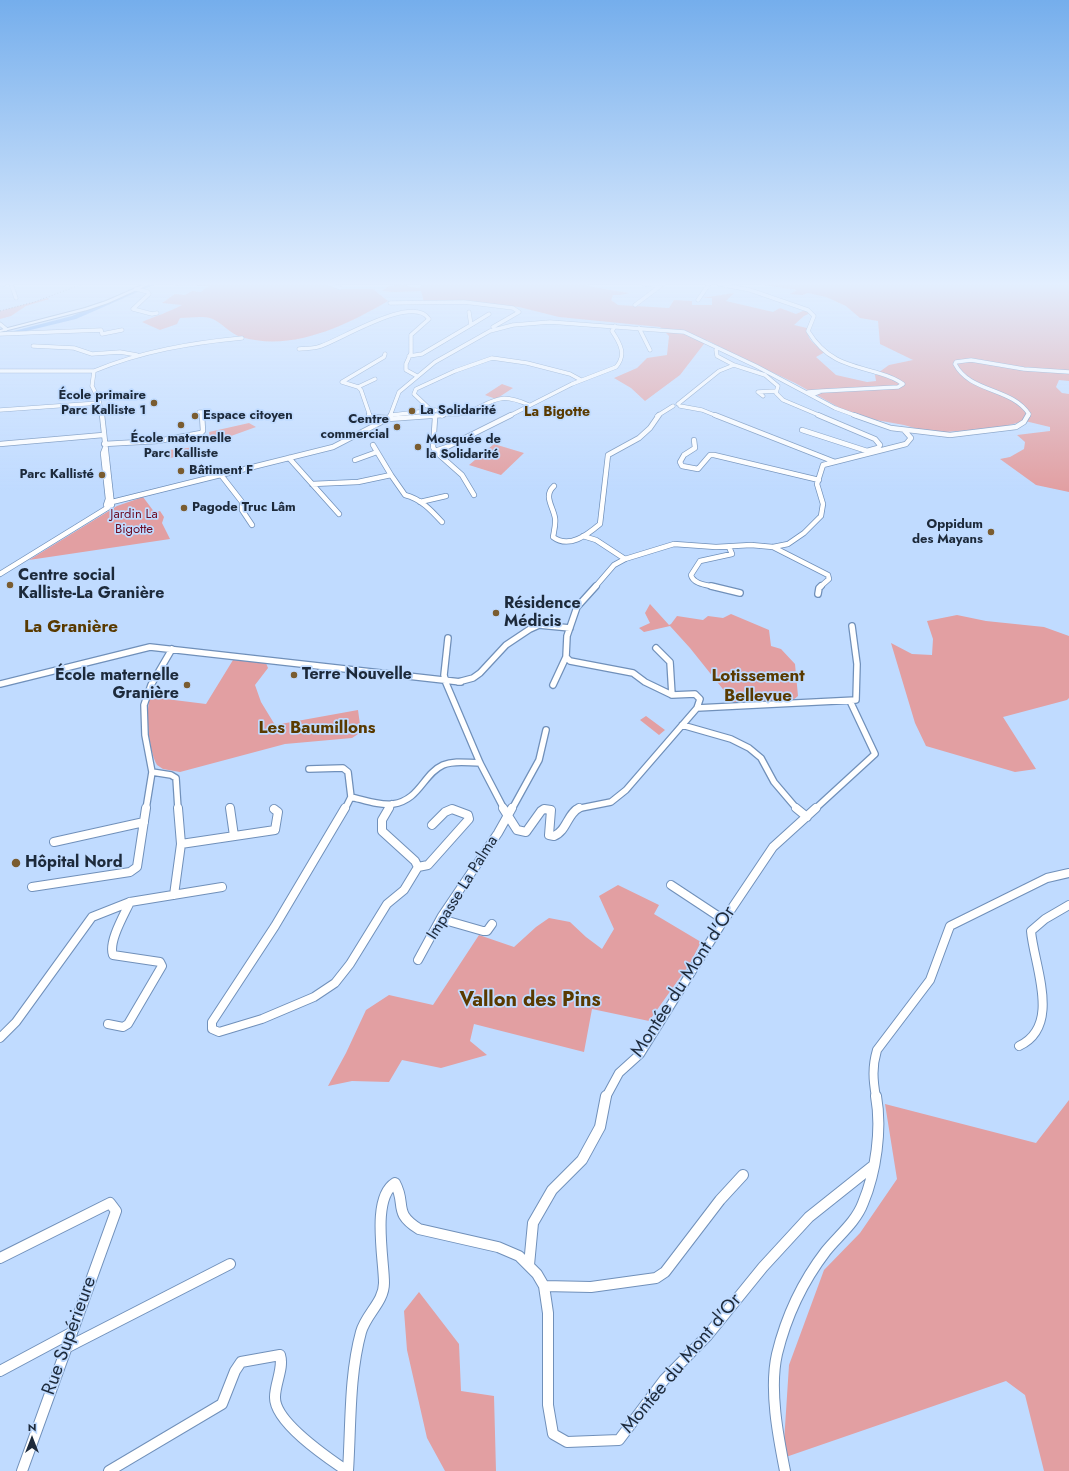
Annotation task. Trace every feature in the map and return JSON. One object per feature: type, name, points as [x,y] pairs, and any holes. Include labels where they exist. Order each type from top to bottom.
[{"type":"street","points":[[88,353],[92,354],[111,353]]},
{"type":"street","points":[[124,353],[137,355]]},
{"type":"street","points":[[0,371],[94,371],[137,355],[149,353]]},
{"type":"street","points":[[409,353],[406,370],[417,376]]},
{"type":"street","points":[[409,356],[424,353]]},
{"type":"street","points":[[389,417],[399,392],[435,362],[451,353]]},
{"type":"street","points":[[434,450],[447,447],[581,380],[611,370],[620,363],[623,358],[622,353]]},
{"type":"street","points":[[716,353],[717,356],[734,365],[773,380],[778,386],[776,391]]},
{"type":"street","points":[[728,353],[808,392],[835,408],[877,424],[904,430],[950,435],[1009,428],[1028,419],[1029,414],[1027,408],[1022,404],[971,380],[960,373],[955,364],[960,360],[979,361],[1039,370],[1069,372]]},
{"type":"street","points":[[808,392],[892,387],[898,385],[899,382],[886,375],[843,364],[828,353]]},
{"type":"street","points":[[375,379],[358,387],[344,384],[342,381],[384,357],[385,354]]},
{"type":"street","points":[[474,495],[462,475],[434,450],[435,418],[414,394],[416,389],[490,358],[505,358],[527,363],[570,374],[581,380]]},
{"type":"street","points":[[554,486],[550,489],[547,497],[555,518],[553,537],[564,542],[583,536],[600,524],[608,456],[639,438],[650,428],[657,416],[677,405],[719,371],[734,365]]},
{"type":"street","points":[[94,371],[92,386],[98,395],[103,435],[103,453],[108,503]]},
{"type":"street","points":[[358,387],[361,390],[370,417],[389,417],[430,413],[441,410],[444,414]]},
{"type":"street","points":[[763,396],[758,392],[776,391]]},
{"type":"street","points":[[776,391],[783,400],[875,439],[885,449]]},
{"type":"street","points":[[812,395],[822,391]]},
{"type":"street","points":[[435,418],[444,414],[468,413],[485,403],[505,398],[514,398],[530,405]]},
{"type":"street","points":[[0,410],[99,403]]},
{"type":"street","points":[[677,405],[702,410],[835,462]]},
{"type":"street","points":[[104,446],[158,441],[200,433],[203,431],[202,412],[199,412]]},
{"type":"street","points":[[0,570],[104,508],[108,503],[333,447],[389,417],[430,413]]},
{"type":"street","points":[[802,430],[867,451],[878,448],[880,445]]},
{"type":"street","points":[[553,685],[566,657],[570,628],[577,607],[614,565],[625,559],[674,544],[729,547],[751,545],[773,547],[788,544],[804,533],[821,516],[824,504],[817,488],[824,466],[906,444],[911,441],[911,438],[904,430]]},
{"type":"street","points":[[2,444],[103,435]]},
{"type":"street","points":[[694,440],[695,448],[686,452],[681,458],[680,462],[682,466],[698,469],[710,455],[714,455],[819,480]]},
{"type":"street","points":[[0,574],[108,508],[113,502],[107,452],[104,446]]},
{"type":"street","points":[[373,446],[405,495],[413,497],[427,506],[442,522]]},
{"type":"street","points":[[355,460],[377,452]]},
{"type":"street","points":[[289,458],[339,514]]},
{"type":"street","points":[[221,475],[228,486],[235,492],[242,502],[242,510],[252,525]]},
{"type":"street","points":[[312,484],[358,482],[391,475]]},
{"type":"street","points":[[420,502],[446,496]]},
{"type":"street","points":[[583,536],[596,540],[625,559]]},
{"type":"street","points":[[729,547],[732,554],[700,561],[692,575],[692,579],[696,582],[740,593]]},
{"type":"street","points":[[773,547],[828,576],[829,579],[819,588],[818,594]]},
{"type":"street","points":[[0,684],[150,647],[445,682],[461,682],[473,678],[480,673],[506,645],[530,629],[539,625],[570,628]]},
{"type":"street","points":[[697,708],[856,700],[857,664],[852,626]]},
{"type":"street","points":[[448,638],[444,675],[445,682],[480,763],[507,815],[517,830],[526,832],[541,811],[544,809],[551,810],[548,831],[550,835],[557,836],[561,833],[574,810],[577,808],[611,802],[621,794],[697,708],[700,699],[695,694],[672,695],[645,682],[633,673],[570,661],[566,657]]},
{"type":"street","points":[[656,648],[670,662],[672,695]]},
{"type":"street","points":[[32,887],[130,872],[137,866],[152,772],[148,759],[143,706],[146,697],[172,649]]},
{"type":"street","name":"Montée du Mont d'Or","points":[[850,701],[875,754],[773,847],[724,920],[640,1054],[619,1073],[606,1096],[600,1127],[582,1160],[552,1190],[533,1223],[530,1265],[544,1286],[548,1313],[548,1405],[553,1434],[567,1442],[619,1440],[664,1380],[707,1336],[735,1299],[768,1261],[809,1217],[873,1166]]},
{"type":"street","points":[[682,725],[743,744],[756,753],[763,761],[769,774],[784,797],[807,817]]},
{"type":"street","name":"Impasse La Palma","points":[[418,960],[441,919],[498,833],[539,760],[546,730]]},
{"type":"street","points":[[463,763],[471,758],[475,752]]},
{"type":"street","points":[[418,867],[415,861],[382,831],[380,822],[383,816],[392,804],[420,791],[440,767],[446,764],[480,763]]},
{"type":"street","points":[[309,769],[343,768],[348,772],[351,797],[310,870],[212,1022],[212,1028],[219,1032],[250,1024],[326,991],[336,982],[351,962],[388,903],[402,892],[418,867],[428,865],[469,818],[468,815],[455,807],[450,808],[432,825]]},
{"type":"street","points":[[152,772],[171,775],[176,778],[181,844],[174,895]]},
{"type":"street","points":[[351,797],[392,804]]},
{"type":"street","points":[[230,807],[234,836]]},
{"type":"street","points":[[181,844],[274,830],[278,812],[274,809]]},
{"type":"street","points":[[54,842],[144,822]]},
{"type":"street","points":[[785,1471],[776,1425],[775,1378],[777,1355],[791,1312],[808,1278],[827,1250],[841,1236],[862,1204],[877,1151],[878,1107],[873,1078],[873,1063],[877,1050],[901,1016],[930,980],[950,926],[1047,878],[1069,873]]},
{"type":"street","points":[[1039,882],[1069,877]]},
{"type":"street","points":[[671,885],[724,920]]},
{"type":"street","points":[[0,1038],[16,1022],[92,917],[101,913],[120,909],[130,902],[222,887]]},
{"type":"street","points":[[108,1024],[122,1027],[128,1024],[162,966],[160,962],[113,955],[111,950],[117,929],[130,902]]},
{"type":"street","points":[[1019,1046],[1032,1039],[1044,1014],[1042,986],[1031,947],[1030,931],[1044,920],[1069,905]]},
{"type":"street","points":[[441,919],[483,931],[489,929],[492,924]]},
{"type":"street","points":[[544,1286],[591,1287],[656,1278],[665,1272],[720,1200],[743,1175]]},
{"type":"street","points":[[109,1471],[222,1404],[227,1397],[236,1367],[241,1362],[280,1355],[282,1361],[275,1399],[278,1411],[328,1458],[348,1471],[353,1389],[361,1331],[366,1319],[381,1298],[384,1286],[380,1234],[384,1205],[388,1188],[391,1184],[395,1183],[398,1187],[401,1212],[403,1218],[408,1223],[419,1229],[498,1247],[519,1256],[530,1265]]},
{"type":"street","name":"Rue Supérieure","points":[[0,1258],[110,1203],[116,1211],[22,1471]]},
{"type":"street","points":[[66,1348],[230,1264]]},
{"type":"street","points":[[0,1371],[71,1333]]},
{"type":"green space","points":[[667,353],[697,353],[680,375],[645,401],[631,388],[614,378],[637,368],[647,358],[667,355]]},
{"type":"green space","points":[[731,353],[824,353],[816,357],[836,375],[867,382],[876,381],[875,375],[889,365],[913,360],[898,353],[1069,353],[1069,381],[1059,380],[1056,387],[1062,393],[1069,394],[1069,492],[1036,485],[1000,459],[1010,457],[1024,449],[1025,442],[1017,435],[1050,431],[1050,427],[1025,421],[997,428],[932,433],[904,425],[865,418],[840,408],[795,383]]},
{"type":"green space","points":[[502,384],[513,388],[496,399],[485,395]]},
{"type":"green space","points":[[249,423],[256,427],[231,436],[210,440],[209,432]]},
{"type":"green space","points":[[494,444],[524,453],[501,475],[469,465]]},
{"type":"green space","points":[[196,447],[196,454],[169,458],[169,450]]},
{"type":"green space","name":"Jardin La Bigotte","points":[[143,497],[155,513],[160,511],[164,517],[162,523],[170,539],[29,560],[117,506]]},
{"type":"green space","points":[[650,604],[669,625],[677,616],[703,620],[708,616],[723,618],[731,614],[769,630],[771,646],[781,649],[795,664],[798,696],[793,700],[734,703],[690,648],[670,626],[644,632],[639,628],[650,623],[645,613]]},
{"type":"green space","points":[[957,615],[986,621],[1044,627],[1069,636],[1069,698],[1067,700],[1003,717],[1036,769],[1015,772],[926,746],[915,723],[891,643],[912,654],[932,655],[933,639],[927,621]]},
{"type":"green space","points":[[233,660],[266,663],[268,668],[255,685],[261,702],[275,725],[358,710],[361,732],[352,738],[285,744],[180,772],[163,769],[157,765],[150,742],[148,712],[150,697],[206,704]]},
{"type":"green space","points":[[646,716],[665,730],[659,735],[640,720]]},
{"type":"green space","points":[[618,885],[659,905],[654,914],[701,942],[689,965],[649,1021],[592,1009],[584,1052],[474,1024],[470,1041],[487,1055],[441,1068],[402,1060],[389,1082],[352,1081],[328,1086],[346,1053],[366,1010],[389,995],[433,1005],[479,935],[514,947],[536,927],[549,918],[570,922],[602,949],[614,929],[599,896]]},
{"type":"green space","points":[[1069,1100],[1069,1471],[1044,1471],[1025,1395],[1006,1381],[783,1458],[789,1365],[824,1270],[860,1233],[897,1179],[885,1104],[1036,1143]]},
{"type":"green space","points":[[419,1292],[459,1344],[461,1391],[494,1396],[496,1471],[445,1471],[427,1438],[407,1350],[404,1311]]},
{"type":"place","name":"École primaire Parc Kalliste 1","points":[[154,403]]},
{"type":"place","name":"La Solidarité","points":[[412,411]]},
{"type":"place","name":"Espace citoyen","points":[[195,416]]},
{"type":"place","name":"École maternelle Parc Kalliste","points":[[181,425]]},
{"type":"place","name":"Centre commercial","points":[[397,427]]},
{"type":"place","name":"Mosquée de la Solidarité","points":[[418,447]]},
{"type":"place","name":"Bâtiment F","points":[[181,471]]},
{"type":"place","name":"Parc Kallisté","points":[[102,475]]},
{"type":"place","name":"Pagode Truc Lâm","points":[[184,508]]},
{"type":"place","name":"Oppidum des Mayans","points":[[991,532]]},
{"type":"place","name":"Centre social Kalliste-La Granière","points":[[10,585]]},
{"type":"place","name":"Résidence Médicis","points":[[496,613]]},
{"type":"place","name":"Terre Nouvelle","points":[[294,675]]},
{"type":"place","name":"École maternelle Granière","points":[[187,685]]},
{"type":"place","name":"Hôpital Nord","points":[[16,863]]},
{"type":"district","name":"La Bigotte","points":[[557,413]]},
{"type":"district","name":"La Granière","points":[[71,628]]},
{"type":"district","name":"Lotissement Bellevue","points":[[758,687]]},
{"type":"district","name":"Les Baumillons","points":[[317,729]]},
{"type":"district","name":"Vallon des Pins","points":[[530,1001]]}]
